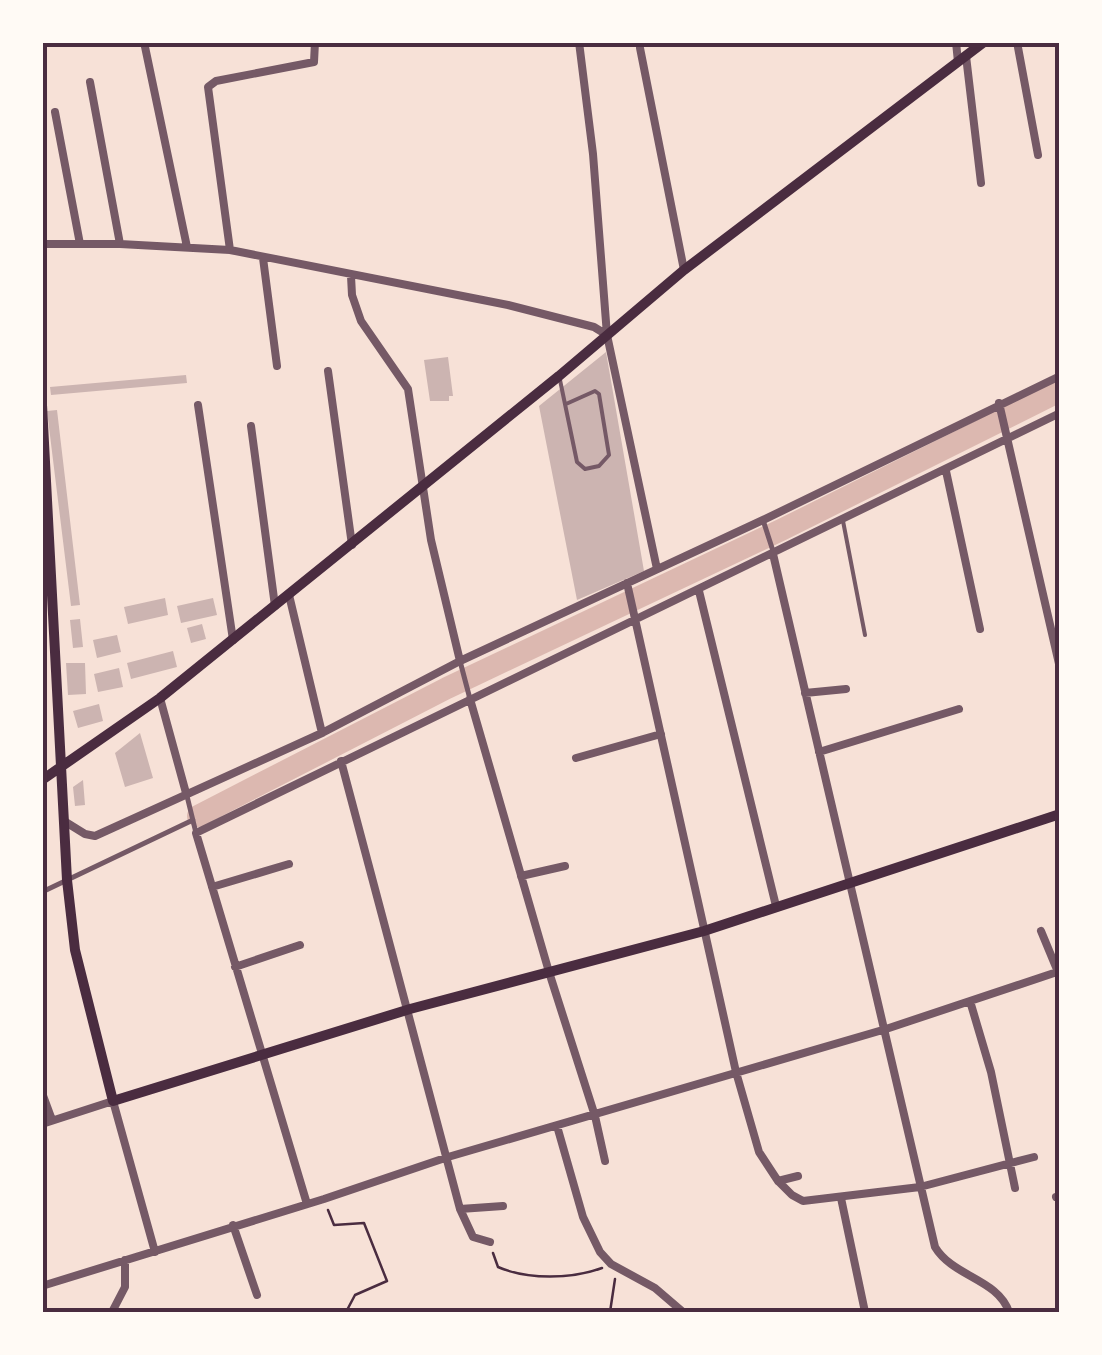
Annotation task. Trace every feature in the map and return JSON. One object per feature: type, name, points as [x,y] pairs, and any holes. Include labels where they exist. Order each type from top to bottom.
[{"type":"main road","points":[[42,780],[160,698],[559,376],[684,270],[984,42]]},
{"type":"main road","points":[[42,405],[48,599],[67,880],[75,950],[113,1101],[410,1010],[704,931],[1060,814]]},
{"type":"street","points":[[144,42],[187,247]]},
{"type":"street","points":[[230,250],[208,87],[216,81],[314,62],[315,42]]},
{"type":"street","points":[[579,42],[593,154],[606,335],[657,569]]},
{"type":"street","points":[[956,42],[981,183]]},
{"type":"street","points":[[1016,42],[1038,154]]},
{"type":"street","points":[[640,48],[684,270]]},
{"type":"street","points":[[90,82],[120,244]]},
{"type":"street","points":[[55,112],[80,244]]},
{"type":"street","points":[[42,244],[230,250],[508,306],[594,327],[606,335]]},
{"type":"street","points":[[263,258],[277,366]]},
{"type":"street","points":[[351,276],[352,295],[362,320],[408,389],[421,485],[469,696],[595,1116],[605,1161]]},
{"type":"street","points":[[328,370],[352,545]]},
{"type":"street","points":[[64,821],[95,836],[322,733],[657,569],[764,523],[1060,376]]},
{"type":"street","points":[[198,405],[233,640]]},
{"type":"street","points":[[1000,406],[1060,668]]},
{"type":"street","points":[[196,833],[633,616],[698,591],[772,551],[946,471],[1008,436],[1059,417]]},
{"type":"street","points":[[251,426],[275,606]]},
{"type":"street","points":[[946,471],[980,629]]},
{"type":"street","points":[[764,523],[936,1247],[942,1257],[1002,1297],[1009,1312]]},
{"type":"street","points":[[627,585],[736,1072],[762,1160],[800,1200],[920,1186],[1034,1157]]},
{"type":"street","points":[[698,591],[776,906]]},
{"type":"street","points":[[289,594],[322,733]]},
{"type":"street","points":[[805,693],[846,688]]},
{"type":"street","points":[[160,698],[306,1204]]},
{"type":"street","points":[[818,752],[958,710]]},
{"type":"street","points":[[576,758],[662,734]]},
{"type":"street","points":[[341,761],[460,1209],[473,1237],[490,1242]]},
{"type":"street","points":[[42,892],[193,820]]},
{"type":"street","points":[[212,887],[289,864]]},
{"type":"street","points":[[522,876],[565,866]]},
{"type":"street","points":[[42,1286],[448,1157],[886,1029],[1058,971],[1041,932]]},
{"type":"street","points":[[235,967],[300,945]]},
{"type":"street","points":[[970,1001],[991,1072],[1015,1188]]},
{"type":"street","points":[[42,1092],[47,1122],[113,1101],[154,1252]]},
{"type":"street","points":[[557,1126],[594,1244],[614,1266],[644,1280],[683,1312]]},
{"type":"street","points":[[778,1181],[798,1176]]},
{"type":"street","points":[[842,1198],[864,1312]]},
{"type":"street","points":[[460,1209],[503,1206]]},
{"type":"street","points":[[234,1226],[256,1295]]},
{"type":"street","points":[[112,1312],[125,1287],[124,1260]]},
{"type":"lane","points":[[559,376],[577,462],[585,469],[600,466],[609,455],[609,446],[599,394],[595,391],[566,404]]},
{"type":"lane","points":[[843,521],[865,635]]},
{"type":"path","points":[[324,1199],[334,1225],[358,1220],[364,1223],[387,1281],[355,1295],[346,1312]]},
{"type":"path","points":[[490,1242],[498,1268],[518,1273],[570,1276],[614,1266],[610,1312]]},
{"type":"building","points":[[606,352],[644,571],[577,600],[539,406]]},
{"type":"building","points":[[448,357],[453,396],[449,396],[449,401],[430,401],[424,360]]},
{"type":"building","points":[[186,375],[187,383],[51,395],[50,387]]},
{"type":"building","points":[[57,410],[80,605],[71,606],[47,411]]},
{"type":"building","points":[[165,598],[168,615],[128,624],[124,607]]},
{"type":"building","points":[[213,598],[217,615],[181,623],[177,606]]},
{"type":"building","points":[[80,619],[83,647],[73,648],[70,620]]},
{"type":"building","points":[[202,624],[206,639],[191,643],[187,628]]},
{"type":"building","points":[[117,635],[121,652],[97,658],[93,640]]},
{"type":"building","points":[[173,651],[177,667],[131,679],[127,663]]},
{"type":"building","points":[[66,663],[85,663],[86,694],[68,695]]},
{"type":"building","points":[[119,668],[123,687],[98,692],[94,674]]},
{"type":"building","points":[[99,704],[103,721],[78,728],[73,711]]},
{"type":"building","points":[[140,733],[153,778],[125,787],[115,753]]},
{"type":"building","points":[[83,780],[85,805],[75,806],[73,787]]},
{"type":"waterway","points":[[198,816],[447,688],[781,530],[1060,391]]}]
